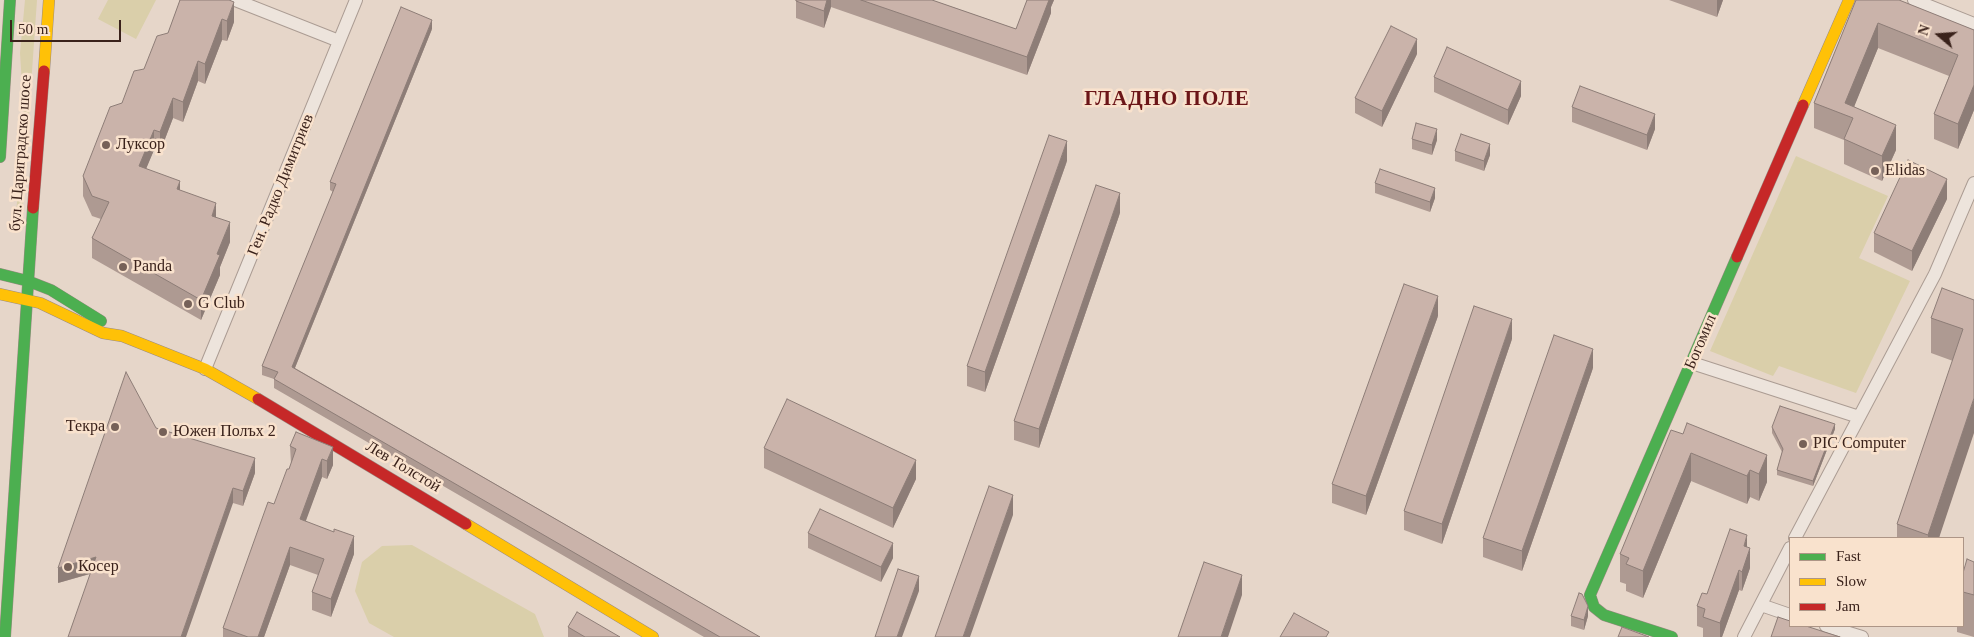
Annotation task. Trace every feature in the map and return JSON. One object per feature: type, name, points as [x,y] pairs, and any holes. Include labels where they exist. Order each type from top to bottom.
[{"type":"street","name":"бул. Цариградско шосе","points":[[0,157],[10,0]]},
{"type":"street","name":"бул. Цариградско шосе","points":[[5,637],[28,281],[49,0]]},
{"type":"street","points":[[235,0],[251,3],[340,41]]},
{"type":"street","name":"Ген. Радко Димитриев","points":[[205,369],[356,0]]},
{"type":"street","name":"Богомил","points":[[1672,637],[1604,615],[1594,607],[1590,595],[1849,0]]},
{"type":"street","points":[[1914,0],[1974,24]]},
{"type":"street","points":[[1796,537],[1935,274],[1974,183]]},
{"type":"street","points":[[0,274],[28,281],[66,298],[125,337]]},
{"type":"street","points":[[0,294],[40,303],[103,333],[125,337]]},
{"type":"street","name":"Лев Толстой","points":[[125,337],[205,369],[280,411],[653,637]]},
{"type":"street","points":[[1692,363],[1859,417]]},
{"type":"street","points":[[1744,637],[1789,550]]},
{"type":"street","points":[[1761,605],[1789,615]]},
{"type":"street","points":[[1829,627],[1862,637]]},
{"type":"shaded area","points":[[25,0],[37,0],[21,228],[15,227],[24,114],[20,53]]},
{"type":"shaded area","points":[[108,0],[156,0],[136,39],[98,19]]},
{"type":"shaded area","points":[[1796,156],[1888,196],[1859,258],[1910,281],[1856,393],[1779,366],[1773,376],[1710,351]]},
{"type":"shaded area","points":[[412,545],[535,614],[544,637],[394,637],[369,623],[355,591],[362,562],[382,546]]},
{"type":"building","points":[[180,0],[229,0],[234,2],[227,21],[222,19],[205,64],[198,61],[183,102],[173,98],[160,132],[154,130],[139,166],[180,181],[177,189],[216,203],[212,216],[230,222],[217,254],[220,255],[201,300],[92,238],[109,202],[92,196],[83,176],[110,107],[122,103],[134,71],[144,69],[157,36],[168,33]]},
{"type":"building","points":[[796,0],[827,0],[824,11]]},
{"type":"building","points":[[861,0],[932,0],[1016,29],[1027,0],[1049,0],[1027,57]]},
{"type":"building","points":[[1856,0],[1899,0],[1974,30],[1974,85],[1958,124],[1934,114],[1958,55],[1878,23],[1845,103],[1896,125],[1882,156],[1844,139],[1853,118],[1814,103]]},
{"type":"building","points":[[401,7],[432,20],[292,367],[760,637],[720,637],[274,379],[278,372],[262,366],[336,184],[330,182]]},
{"type":"building","points":[[1391,26],[1417,39],[1382,111],[1355,98]]},
{"type":"building","points":[[1447,47],[1521,81],[1508,110],[1434,77]]},
{"type":"building","points":[[1580,86],[1655,114],[1647,135],[1572,107]]},
{"type":"building","points":[[1416,123],[1437,129],[1432,145],[1412,139]]},
{"type":"building","points":[[1461,134],[1490,144],[1484,161],[1455,151]]},
{"type":"building","points":[[1049,135],[1067,141],[985,372],[967,366]]},
{"type":"building","points":[[1908,160],[1947,179],[1912,251],[1874,233]]},
{"type":"building","points":[[1380,169],[1435,188],[1430,202],[1375,183]]},
{"type":"building","points":[[1096,185],[1120,193],[1039,429],[1014,421]]},
{"type":"building","points":[[1404,284],[1438,296],[1366,496],[1332,484]]},
{"type":"building","points":[[1942,288],[1974,300],[1974,398],[1928,535],[1897,524],[1963,329],[1931,318]]},
{"type":"building","points":[[1474,306],[1512,319],[1442,524],[1404,511]]},
{"type":"building","points":[[1554,335],[1593,349],[1522,551],[1483,538]]},
{"type":"building","points":[[126,372],[156,428],[255,458],[243,491],[233,488],[181,637],[68,637],[96,557],[58,568]]},
{"type":"building","points":[[787,399],[916,460],[893,508],[764,448]]},
{"type":"building","name":"PIC Computer","points":[[1780,406],[1835,424],[1813,481],[1777,470],[1783,449],[1772,427]]},
{"type":"building","points":[[1687,423],[1767,455],[1759,474],[1750,470],[1747,476],[1691,453],[1643,571],[1626,564],[1629,558],[1620,554],[1671,430],[1683,434]]},
{"type":"building","points":[[296,432],[333,447],[327,461],[322,459],[300,519],[334,532],[334,529],[354,536],[331,599],[312,592],[324,559],[290,547],[258,637],[248,637],[223,628],[268,502],[274,504],[287,469],[289,469],[296,449],[290,446]]},
{"type":"building","points":[[989,486],[1013,495],[963,637],[935,637]]},
{"type":"building","points":[[820,509],[893,543],[881,567],[808,533]]},
{"type":"building","points":[[1730,529],[1747,535],[1744,546],[1750,548],[1742,572],[1739,570],[1720,623],[1703,617],[1705,609],[1697,606],[1702,593],[1707,594]]},
{"type":"building","points":[[1967,559],[1974,562],[1974,595],[1964,592],[1964,570]]},
{"type":"building","points":[[1204,562],[1242,575],[1221,637],[1178,637]]},
{"type":"building","points":[[898,569],[919,576],[897,637],[875,637]]},
{"type":"building","points":[[1579,593],[1582,594],[1588,606],[1584,620],[1571,616]]},
{"type":"building","points":[[577,612],[620,637],[585,637],[568,627]]},
{"type":"building","points":[[1294,613],[1329,632],[1326,637],[1280,637]]},
{"type":"building","points":[[1778,617],[1789,621],[1789,627],[1809,627],[1840,637],[1771,637]]},
{"type":"building","points":[[1622,627],[1649,637],[1618,637]]},
{"type":"traffic: fast","points":[[0,157],[10,0]]},
{"type":"traffic: fast","points":[[5,637],[33,208]]},
{"type":"traffic: fast","points":[[1672,637],[1604,615],[1594,607],[1590,595],[1737,257]]},
{"type":"traffic: fast","points":[[0,274],[28,281],[51,290],[101,321]]},
{"type":"traffic: slow","points":[[44,71],[49,0]]},
{"type":"traffic: slow","points":[[1803,105],[1849,0]]},
{"type":"traffic: slow","points":[[0,294],[40,303],[103,333],[122,336],[205,369],[258,399]]},
{"type":"traffic: slow","points":[[466,524],[653,637]]},
{"type":"traffic: jam","points":[[33,208],[44,71]]},
{"type":"traffic: jam","points":[[1737,257],[1803,105]]},
{"type":"traffic: jam","points":[[258,399],[466,524]]},
{"type":"place","name":"Луксор","points":[[106,145]]},
{"type":"place","name":"Elidas","points":[[1875,171]]},
{"type":"place","name":"Panda","points":[[123,267]]},
{"type":"place","name":"G Club","points":[[188,304]]},
{"type":"place","name":"Текра","points":[[115,427]]},
{"type":"place","name":"Южен Полъх 2","points":[[163,432]]},
{"type":"place","name":"PIC Computer","points":[[1803,444]]},
{"type":"place","name":"Косер","points":[[68,567]]},
{"type":"district","name":"ГЛАДНО ПОЛЕ","points":[[1167,100]]}]
